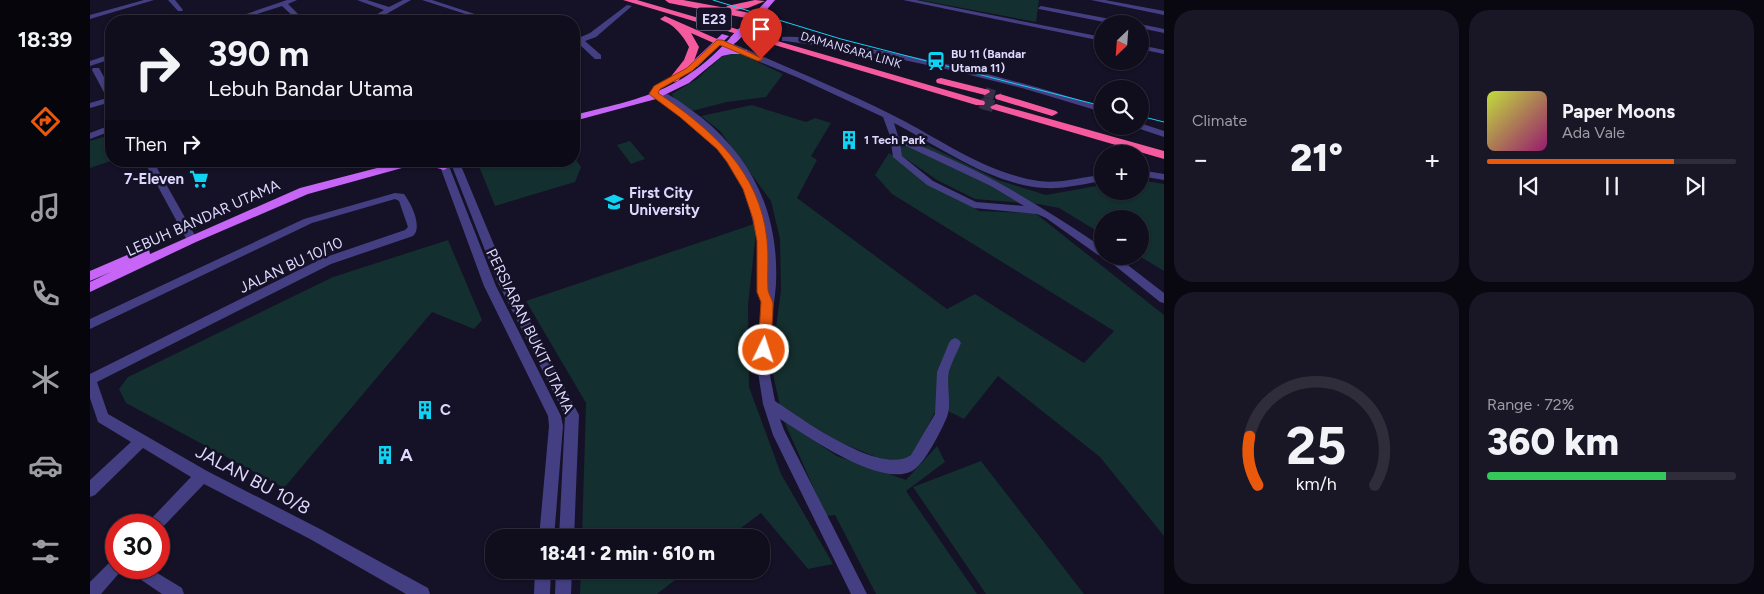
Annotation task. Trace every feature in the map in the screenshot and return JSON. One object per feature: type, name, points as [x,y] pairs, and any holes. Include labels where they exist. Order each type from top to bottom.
[{"type":"highway","name":"DAMANSARA LINK","points":[[643,0],[985,92]]},
{"type":"highway","points":[[669,0],[751,17]]},
{"type":"highway","points":[[615,1],[628,3],[668,20],[727,41]]},
{"type":"highway","points":[[708,8],[735,8],[761,1]]},
{"type":"highway","name":"DAMANSARA LINK","points":[[628,3],[980,103]]},
{"type":"highway","points":[[668,20],[684,32],[694,47],[689,61],[674,79]]},
{"type":"highway","points":[[1164,146],[998,102],[1164,155]]},
{"type":"main road","points":[[580,110],[658,94],[674,79],[727,41],[771,0]]},
{"type":"main road","points":[[751,17],[761,1]]},
{"type":"main road","points":[[580,116],[658,94],[693,77],[718,55],[727,41]]},
{"type":"main road","points":[[718,55],[730,51],[744,52]]},
{"type":"main road","name":"LEBUH BANDAR UTAMA","points":[[90,287],[190,236],[299,185],[367,167]]},
{"type":"main road","name":"LEBUH BANDAR UTAMA","points":[[90,276],[304,191],[394,167]]},
{"type":"street","points":[[90,17],[150,0]]},
{"type":"street","points":[[171,0],[180,10]]},
{"type":"street","points":[[249,15],[294,0]]},
{"type":"street","points":[[360,0],[390,10]]},
{"type":"street","points":[[380,15],[408,0]]},
{"type":"street","points":[[425,0],[474,15]]},
{"type":"street","points":[[906,0],[1094,37]]},
{"type":"street","points":[[1094,0],[1164,13]]},
{"type":"street","points":[[580,41],[593,35],[628,3]]},
{"type":"street","points":[[284,4],[296,15]]},
{"type":"street","points":[[1041,8],[1094,18]]},
{"type":"street","points":[[259,12],[262,15]]},
{"type":"street","points":[[1149,28],[1164,31]]},
{"type":"street","points":[[785,39],[860,48],[925,62],[1027,88],[1094,109]]},
{"type":"street","points":[[727,41],[744,52],[887,116],[981,167],[1041,184],[1068,184],[1094,179]]},
{"type":"street","points":[[580,44],[598,57]]},
{"type":"street","points":[[1149,49],[1164,52]]},
{"type":"street","points":[[860,59],[856,52],[862,51],[960,72],[1094,110]]},
{"type":"street","points":[[105,60],[93,67],[105,86]]},
{"type":"street","points":[[101,78],[105,76]]},
{"type":"street","points":[[658,94],[691,113],[723,141],[755,186],[766,218],[770,242],[770,292],[767,302],[763,366],[770,404],[778,431],[859,594]]},
{"type":"street","points":[[90,106],[105,100]]},
{"type":"street","points":[[887,116],[894,136],[898,157],[930,183],[974,205],[1038,210]]},
{"type":"street","points":[[1149,126],[1164,129]]},
{"type":"street","points":[[1149,128],[1164,134]]},
{"type":"street","points":[[90,136],[105,130]]},
{"type":"street","points":[[894,136],[913,130]]},
{"type":"street","points":[[894,136],[994,184],[1050,216],[1094,246]]},
{"type":"street","points":[[151,167],[190,236]]},
{"type":"street","name":"PERSIARAN BUKIT UTAMA","points":[[448,167],[490,286],[554,416],[556,426],[547,529]]},
{"type":"street","name":"PERSIARAN BUKIT UTAMA","points":[[449,167],[572,415],[566,529]]},
{"type":"street","points":[[1149,174],[1164,177]]},
{"type":"street","name":"JALAN BU 10/10","points":[[90,324],[308,221],[395,196],[401,196],[404,200],[413,227],[409,234],[328,260],[90,379]]},
{"type":"street","points":[[1120,265],[1164,299]]},
{"type":"street","points":[[770,404],[827,442],[857,458],[892,467],[908,466],[916,460],[941,415],[943,372],[955,343]]},
{"type":"street","name":"JALAN BU 10/8","points":[[90,379],[104,418],[202,476],[315,534],[422,594]]},
{"type":"street","points":[[90,490],[141,441]]},
{"type":"street","points":[[166,514],[202,476]]},
{"type":"street","points":[[90,594],[105,578]]},
{"type":"street","points":[[153,579],[176,594]]},
{"type":"street","points":[[542,594],[543,579]]},
{"type":"street","points":[[563,594],[564,579]]},
{"type":"green space","points":[[920,0],[1039,0],[1036,22]]},
{"type":"green space","points":[[729,54],[741,54],[783,74],[766,97],[727,102],[692,111],[674,99],[672,94],[697,79],[721,57]]},
{"type":"green space","points":[[752,105],[806,122],[815,118],[831,123],[811,156],[817,160],[797,198],[947,309],[975,294],[1084,363],[1114,331],[892,194],[875,175],[889,153],[979,211],[1035,213],[1094,260],[1094,265],[1101,265],[1164,315],[1164,536],[1100,457],[998,376],[964,419],[938,406],[909,459],[891,463],[839,442],[780,406],[771,365],[781,290],[780,239],[771,201],[720,131],[701,116]]},
{"type":"green space","points":[[907,135],[998,180],[1046,195],[1094,186],[1094,200],[1149,200],[1149,182],[1164,184],[1164,271],[1149,262],[1149,210],[1094,210],[1094,229],[1059,208],[1038,204],[975,199],[937,180],[902,156],[899,143],[901,136]]},
{"type":"green space","points":[[105,136],[105,163],[90,168],[90,141]]},
{"type":"green space","points":[[630,141],[645,159],[631,164],[617,145]]},
{"type":"green space","points":[[479,167],[581,167],[575,182],[495,206]]},
{"type":"green space","points":[[757,223],[748,305],[749,387],[781,474],[833,564],[808,569],[761,513],[740,529],[582,529],[586,403],[526,301]]},
{"type":"green space","points":[[448,240],[482,320],[474,329],[432,312],[284,488],[126,403],[119,389],[128,377],[333,277]]},
{"type":"green space","points":[[784,421],[837,456],[861,464],[884,466],[889,474],[906,480],[937,446],[945,462],[906,491],[977,594],[876,594],[835,515],[826,516]]},
{"type":"green space","points":[[981,461],[1084,594],[986,594],[913,487]]},
{"type":"green space","points":[[581,579],[676,579],[657,594],[580,594]]},
{"type":"tunnel","points":[[985,92],[1000,97]]},
{"type":"tunnel","points":[[980,103],[987,105]]},
{"type":"tunnel","points":[[982,103],[996,107]]},
{"type":"tram line","points":[[713,0],[841,39],[1094,104]]},
{"type":"tram line","points":[[1149,118],[1164,122]]},
{"type":"place","name":"BU 11 (Bandar Utama 11)","points":[[936,61]]},
{"type":"place","name":"1 Tech Park","points":[[849,140]]},
{"type":"place","name":"7-Eleven","points":[[199,179]]},
{"type":"place","name":"First City University","points":[[614,202]]},
{"type":"place","name":"C","points":[[425,410]]},
{"type":"place","name":"A","points":[[385,455]]},
{"type":"route","points":[[761,59],[719,42],[690,69],[657,88],[653,94],[684,115],[720,147],[748,189],[758,219],[762,241],[763,292],[767,302],[764,350]]}]
